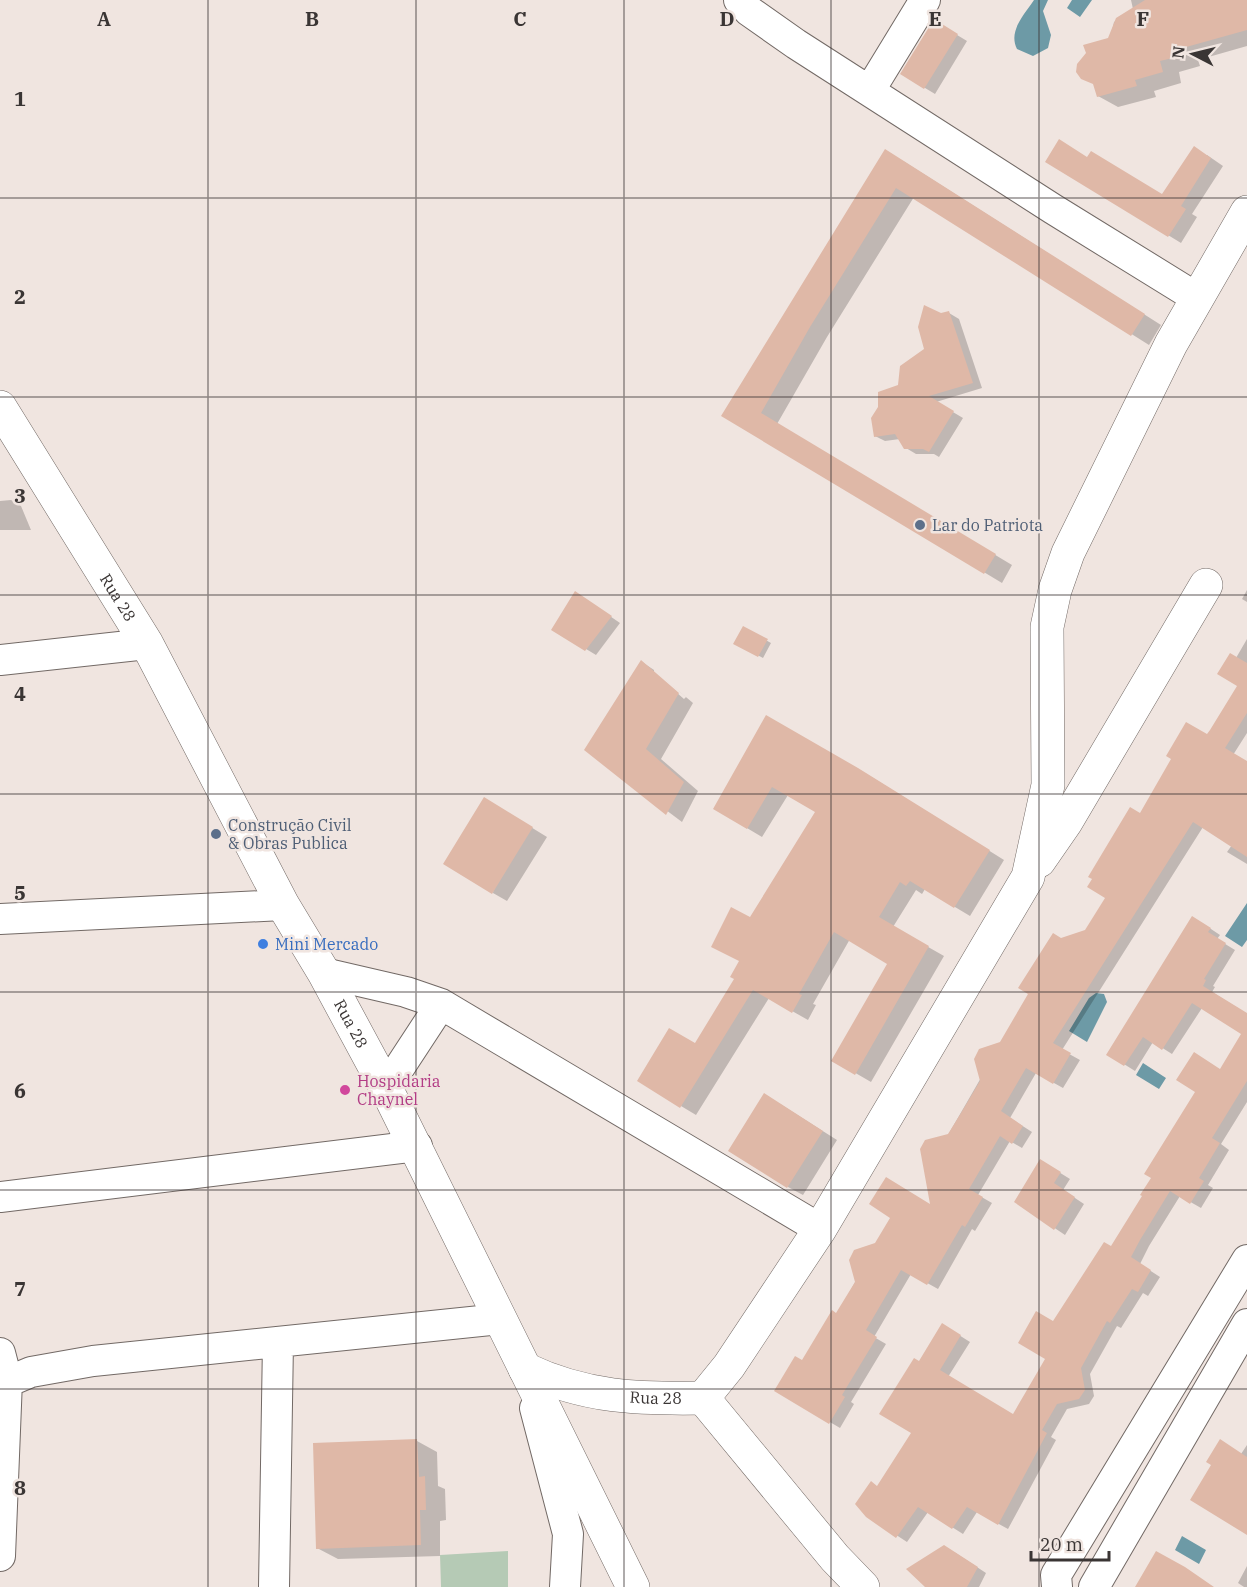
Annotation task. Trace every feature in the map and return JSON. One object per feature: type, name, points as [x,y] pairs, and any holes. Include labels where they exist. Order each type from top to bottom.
[{"type":"street","points":[[739,0],[749,11],[786,38],[1197,298]]},
{"type":"street","points":[[870,90],[925,0]]},
{"type":"street","points":[[1028,877],[1048,784],[1047,627],[1055,590],[1068,553],[1197,298],[1247,212]]},
{"type":"street","name":"Rua 28","points":[[3,419],[147,644],[283,905],[324,973],[417,1146],[525,1369],[578,1389],[612,1396],[640,1399],[703,1398],[835,1558],[863,1587]]},
{"type":"street","points":[[703,1398],[729,1366],[820,1229],[1028,877],[1066,822],[1206,585]]},
{"type":"street","points":[[0,660],[147,644]]},
{"type":"street","points":[[1046,752],[1059,770],[1071,775],[1086,774],[1102,762]]},
{"type":"street","points":[[0,919],[283,905]]},
{"type":"street","points":[[324,973],[406,992],[441,1004],[820,1229]]},
{"type":"street","points":[[386,1088],[441,1004]]},
{"type":"street","points":[[0,1197],[417,1146]]},
{"type":"street","points":[[1057,1587],[1056,1575],[1247,1260]]},
{"type":"street","points":[[0,1556],[2,1372],[31,1372],[93,1361],[500,1319]]},
{"type":"street","points":[[1094,1587],[1247,1324]]},
{"type":"street","points":[[274,1587],[278,1342]]},
{"type":"street","points":[[525,1369],[568,1534],[565,1587]]},
{"type":"street","points":[[525,1369],[633,1587]]},
{"type":"green space","points":[[508,1551],[508,1587],[441,1587],[440,1555]]},
{"type":"water","points":[[1034,0],[1048,0],[1043,11],[1051,35],[1048,48],[1033,56],[1017,49],[1014,36],[1018,23]]},
{"type":"water","points":[[1072,0],[1092,0],[1080,17],[1067,8]]},
{"type":"water","points":[[1247,903],[1247,940],[1242,947],[1225,936]]},
{"type":"water","points":[[1096,993],[1104,994],[1107,1002],[1087,1042],[1069,1031],[1089,998]]},
{"type":"water","points":[[1143,1063],[1166,1078],[1159,1089],[1136,1075]]},
{"type":"water","points":[[1182,1536],[1206,1550],[1199,1564],[1175,1550]]},
{"type":"building","points":[[1145,0],[1247,0],[1247,30],[1179,49],[1181,56],[1160,61],[1163,72],[1135,80],[1137,86],[1097,97],[1093,84],[1081,79],[1076,72],[1077,64],[1086,53],[1083,45],[1108,38],[1116,18]]},
{"type":"building","points":[[934,19],[958,34],[924,89],[900,74]]},
{"type":"building","points":[[1059,139],[1087,157],[1091,151],[1162,194],[1194,146],[1211,158],[1181,206],[1186,209],[1168,237],[1045,162]]},
{"type":"building","points":[[885,149],[1145,314],[1131,336],[896,188],[810,327],[761,413],[996,554],[984,574],[721,416]]},
{"type":"building","points":[[924,305],[941,313],[949,311],[973,383],[929,396],[954,411],[929,452],[923,449],[904,449],[895,434],[874,437],[871,418],[878,407],[878,392],[898,385],[900,366],[924,349],[918,327]]},
{"type":"building","points":[[575,591],[612,616],[585,651],[551,630]]},
{"type":"building","points":[[743,626],[768,639],[758,657],[733,644]]},
{"type":"building","points":[[1230,653],[1247,663],[1247,713],[1225,748],[1247,761],[1247,857],[1193,822],[1053,1043],[1071,1053],[1053,1084],[1026,1068],[1001,1111],[1023,1126],[1012,1144],[1000,1136],[969,1189],[983,1197],[965,1227],[962,1225],[927,1285],[901,1270],[866,1330],[877,1337],[842,1395],[845,1397],[829,1424],[774,1391],[795,1356],[802,1360],[832,1310],[836,1313],[855,1282],[849,1260],[854,1250],[875,1243],[890,1218],[869,1204],[886,1177],[930,1204],[920,1149],[925,1140],[948,1134],[961,1113],[980,1081],[974,1059],[979,1049],[1000,1042],[1028,994],[1018,988],[1053,933],[1061,938],[1085,930],[1105,898],[1087,887],[1092,879],[1088,877],[1130,807],[1140,813],[1171,759],[1166,756],[1186,722],[1207,734],[1210,730],[1237,686],[1217,674]]},
{"type":"building","points":[[641,660],[679,693],[646,749],[684,782],[666,815],[584,750]]},
{"type":"building","points":[[766,715],[858,768],[990,850],[954,908],[910,881],[906,886],[900,882],[879,917],[929,946],[855,1075],[831,1061],[887,964],[834,932],[799,994],[802,995],[792,1013],[753,990],[680,1108],[637,1081],[669,1028],[695,1043],[734,979],[730,977],[739,961],[711,947],[731,907],[750,917],[815,812],[772,787],[747,829],[713,809]]},
{"type":"building","points":[[484,797],[533,827],[492,894],[443,864]]},
{"type":"building","points":[[1192,916],[1211,928],[1208,932],[1226,943],[1204,979],[1206,980],[1203,986],[1247,1013],[1247,1081],[1212,1138],[1220,1143],[1199,1178],[1204,1181],[1190,1204],[1170,1191],[1140,1240],[1131,1257],[1151,1270],[1138,1292],[1132,1289],[1110,1323],[1107,1321],[1081,1368],[1085,1390],[1079,1399],[1057,1404],[1042,1430],[1047,1433],[998,1525],[967,1507],[952,1529],[918,1507],[896,1538],[866,1517],[855,1504],[871,1481],[877,1486],[911,1433],[879,1414],[914,1358],[919,1361],[942,1323],[961,1335],[940,1370],[1013,1414],[1045,1359],[1018,1343],[1036,1311],[1053,1321],[1104,1242],[1111,1246],[1142,1196],[1140,1195],[1151,1178],[1144,1174],[1195,1092],[1176,1080],[1194,1052],[1220,1069],[1241,1034],[1192,1003],[1162,1050],[1143,1037],[1124,1066],[1106,1055]]},
{"type":"building","points":[[764,1093],[823,1131],[787,1188],[728,1151]]},
{"type":"building","points":[[1040,1159],[1061,1172],[1054,1183],[1075,1197],[1054,1230],[1014,1202]]},
{"type":"building","points":[[417,1439],[419,1477],[425,1476],[426,1510],[420,1510],[421,1545],[316,1549],[313,1443]]},
{"type":"building","points":[[1220,1439],[1247,1457],[1247,1535],[1190,1500],[1211,1465],[1206,1462]]},
{"type":"building","points":[[944,1545],[978,1567],[967,1587],[925,1587],[906,1569]]},
{"type":"building","points":[[1156,1551],[1185,1567],[1214,1587],[1135,1587]]},
{"type":"place","name":"Lar do Patriota","points":[[920,525]]},
{"type":"place","name":"Construção Civil & Obras Publica","points":[[216,834]]},
{"type":"place","name":"Mini Mercado","points":[[263,944]]},
{"type":"place","name":"Hospidaria Chaynel","points":[[345,1090]]}]
